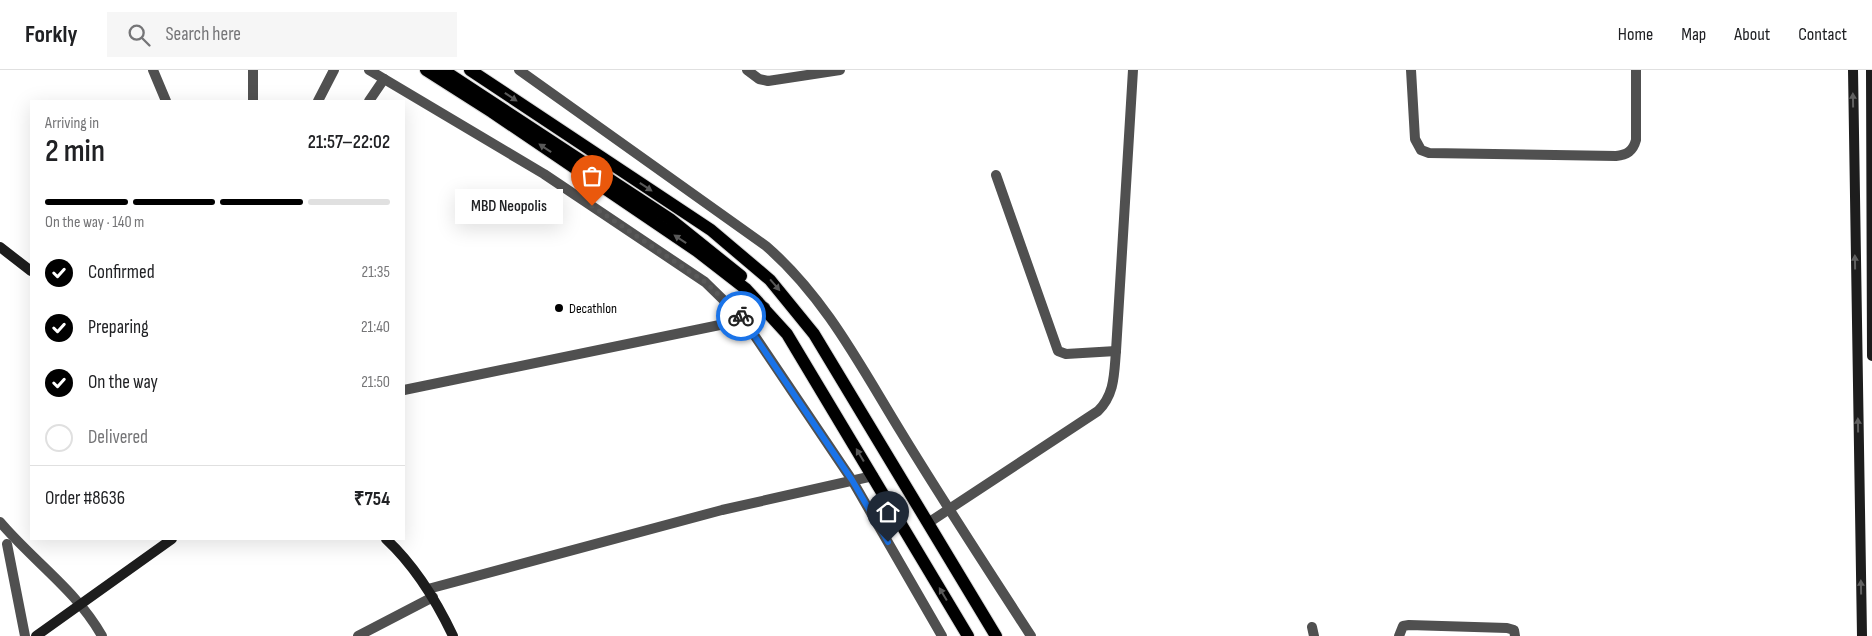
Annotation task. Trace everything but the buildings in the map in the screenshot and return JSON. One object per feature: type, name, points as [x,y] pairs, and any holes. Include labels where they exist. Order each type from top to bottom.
[{"type":"main road","points":[[426,70],[492,112],[697,251],[746,289],[764,307],[787,334],[968,636]]},
{"type":"main road","points":[[443,70],[670,219],[734,269],[743,278],[746,289]]},
{"type":"main road","points":[[470,70],[711,230],[770,280],[814,334],[996,636]]},
{"type":"street","points":[[153,70],[166,100]]},
{"type":"street","points":[[253,70],[253,100]]},
{"type":"street","points":[[319,100],[334,70]]},
{"type":"street","points":[[369,70],[560,184],[705,282],[744,320],[852,480],[942,636]]},
{"type":"street","points":[[519,70],[766,246],[783,261],[827,313],[949,510],[1031,636]]},
{"type":"street","points":[[748,70],[759,79],[768,81],[808,72],[840,70]]},
{"type":"street","points":[[928,523],[1098,411],[1106,403],[1113,386],[1116,351],[1133,70]]},
{"type":"street","points":[[1411,70],[1415,139],[1421,150],[1429,153],[1616,156],[1630,152],[1636,140],[1636,70]]},
{"type":"street","points":[[1853,70],[1862,636]]},
{"type":"street","points":[[1871,70],[1872,356]]},
{"type":"street","points":[[370,100],[384,79]]},
{"type":"street","points":[[996,175],[1058,350],[1066,354],[1116,351]]},
{"type":"street","points":[[0,248],[30,270]]},
{"type":"street","points":[[405,390],[744,320],[764,307]]},
{"type":"street","points":[[358,636],[431,593],[722,510],[873,476]]},
{"type":"street","points":[[0,522],[8,543],[25,636]]},
{"type":"street","points":[[36,636],[171,540]]},
{"type":"street","points":[[387,540],[399,550],[431,593],[453,636]]},
{"type":"street","points":[[8,543],[81,603],[102,636]]},
{"type":"street","points":[[1399,636],[1403,626],[1409,625],[1507,628],[1514,630],[1515,636]]},
{"type":"way so far","points":[[592,206],[705,282],[741,316]]},
{"type":"place","name":"MBD Neopolis","points":[[592,206]]},
{"type":"place","name":"Decathlon","points":[[559,308]]},
{"type":"route","points":[[741,316],[852,480],[888,542]]}]
